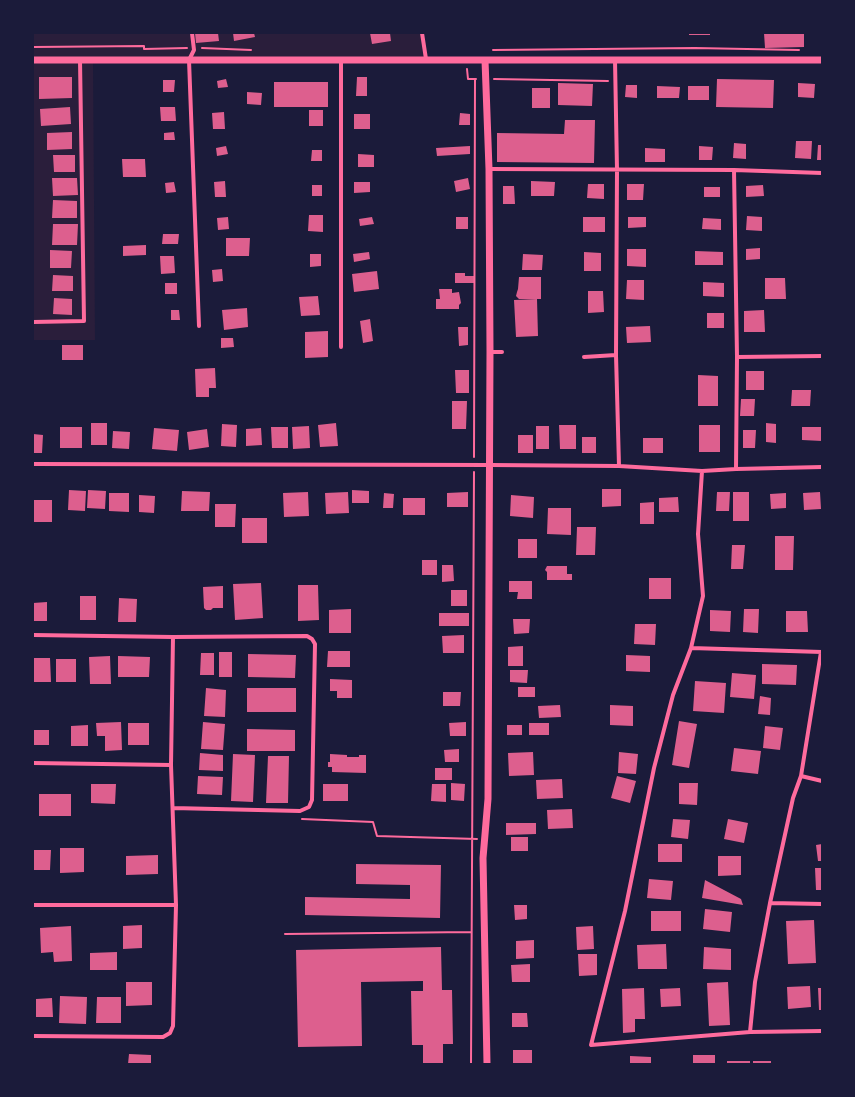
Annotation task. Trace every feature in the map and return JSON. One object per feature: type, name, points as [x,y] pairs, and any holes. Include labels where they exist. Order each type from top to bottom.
[{"type":"street","points":[[192,33],[194,50],[189,60],[199,326]]},
{"type":"street","points":[[422,33],[426,59]]},
{"type":"street","points":[[33,60],[822,60]]},
{"type":"street","points":[[33,322],[84,321],[80,60]]},
{"type":"street","points":[[341,60],[341,347]]},
{"type":"street","points":[[485,60],[489,169],[490,352],[488,799],[483,858],[487,1064]]},
{"type":"street","points":[[615,60],[617,170],[616,355],[619,466]]},
{"type":"street","points":[[489,169],[734,170],[822,173]]},
{"type":"street","points":[[734,170],[737,357],[736,469]]},
{"type":"street","points":[[490,352],[502,352]]},
{"type":"street","points":[[584,357],[616,355]]},
{"type":"street","points":[[737,357],[822,356]]},
{"type":"street","points":[[33,464],[619,466],[702,471],[822,467]]},
{"type":"street","points":[[702,471],[698,534],[703,596],[691,648],[673,695],[654,768],[625,911],[591,1045],[750,1032],[822,1031]]},
{"type":"street","points":[[33,635],[174,637],[307,636],[312,639],[315,644],[312,800],[309,807],[300,811],[173,808]]},
{"type":"street","points":[[33,1036],[162,1036],[170,1033],[173,1026],[176,905],[171,765],[174,637]]},
{"type":"street","points":[[691,648],[822,652],[801,776],[793,798],[770,903],[755,982],[750,1032]]},
{"type":"street","points":[[33,763],[171,765]]},
{"type":"street","points":[[801,776],[822,781]]},
{"type":"street","points":[[770,903],[822,904]]},
{"type":"street","points":[[33,905],[176,905]]},
{"type":"path","points":[[471,1064],[475,78]]},
{"type":"path","points":[[468,79],[615,81]]},
{"type":"path","points":[[296,819],[373,822],[377,836],[484,840]]},
{"type":"path","points":[[285,934],[484,932]]},
{"type":"shaded area","points":[[33,33],[422,33],[426,59],[93,60],[95,340],[33,340]]},
{"type":"building","points":[[195,33],[218,33],[219,41],[196,43]]},
{"type":"building","points":[[233,33],[254,33],[255,37],[234,41]]},
{"type":"building","points":[[370,33],[390,33],[391,41],[372,44]]},
{"type":"building","points":[[689,33],[710,33],[710,35],[689,35]]},
{"type":"building","points":[[764,33],[804,33],[804,47],[765,48]]},
{"type":"building","points":[[39,77],[72,77],[72,98],[39,99]]},
{"type":"building","points":[[357,77],[367,77],[367,96],[356,96]]},
{"type":"building","points":[[226,79],[228,87],[218,88],[217,81]]},
{"type":"building","points":[[717,79],[774,80],[773,108],[716,107]]},
{"type":"building","points":[[163,80],[175,80],[174,92],[163,92]]},
{"type":"building","points":[[274,82],[328,82],[328,107],[274,107]]},
{"type":"building","points":[[558,83],[593,84],[592,106],[558,105]]},
{"type":"building","points":[[798,83],[815,84],[814,98],[798,97]]},
{"type":"building","points":[[626,85],[637,85],[637,98],[625,97]]},
{"type":"building","points":[[657,86],[680,87],[679,98],[657,98]]},
{"type":"building","points":[[688,86],[709,86],[709,100],[688,100]]},
{"type":"building","points":[[532,88],[550,88],[550,108],[532,108]]},
{"type":"building","points":[[247,92],[262,93],[261,105],[247,104]]},
{"type":"building","points":[[70,107],[71,124],[41,126],[40,109]]},
{"type":"building","points":[[160,107],[175,107],[176,121],[161,121]]},
{"type":"building","points":[[309,110],[323,110],[323,126],[309,126]]},
{"type":"building","points":[[224,112],[225,129],[213,129],[212,113]]},
{"type":"building","points":[[460,113],[470,114],[470,125],[459,125]]},
{"type":"building","points":[[354,114],[370,114],[370,129],[354,129]]},
{"type":"building","points":[[565,120],[595,120],[594,163],[497,162],[497,133],[564,134]]},
{"type":"building","points":[[72,132],[72,149],[47,150],[47,133]]},
{"type":"building","points":[[174,132],[175,140],[164,140],[164,133]]},
{"type":"building","points":[[796,141],[812,141],[811,159],[795,158]]},
{"type":"building","points":[[734,143],[746,144],[746,159],[733,158]]},
{"type":"building","points":[[818,145],[822,145],[822,160],[817,160]]},
{"type":"building","points":[[226,146],[228,154],[217,156],[216,148]]},
{"type":"building","points":[[470,146],[470,154],[437,156],[436,148]]},
{"type":"building","points":[[699,146],[713,147],[712,160],[699,160]]},
{"type":"building","points":[[645,148],[665,149],[665,162],[645,162]]},
{"type":"building","points":[[312,150],[322,150],[322,161],[311,161]]},
{"type":"building","points":[[358,154],[374,155],[374,167],[358,167]]},
{"type":"building","points":[[53,155],[75,155],[75,172],[54,172]]},
{"type":"building","points":[[122,159],[145,159],[146,177],[123,177]]},
{"type":"building","points":[[52,178],[77,178],[78,195],[53,196]]},
{"type":"building","points":[[468,178],[470,189],[456,192],[454,181]]},
{"type":"building","points":[[225,181],[226,197],[215,197],[214,182]]},
{"type":"building","points":[[531,181],[555,182],[554,196],[531,196]]},
{"type":"building","points":[[174,182],[176,192],[166,193],[165,183]]},
{"type":"building","points":[[354,182],[370,182],[370,192],[354,193]]},
{"type":"building","points":[[588,184],[604,184],[604,199],[587,198]]},
{"type":"building","points":[[627,184],[644,184],[643,200],[627,200]]},
{"type":"building","points":[[312,185],[322,185],[322,196],[312,196]]},
{"type":"building","points":[[763,185],[764,196],[746,197],[746,186]]},
{"type":"building","points":[[503,186],[514,186],[515,204],[503,204]]},
{"type":"building","points":[[704,187],[720,187],[720,197],[704,197]]},
{"type":"building","points":[[53,200],[77,201],[77,218],[52,218]]},
{"type":"building","points":[[309,215],[323,215],[323,232],[308,231]]},
{"type":"building","points":[[747,216],[762,217],[762,231],[746,230]]},
{"type":"building","points":[[228,217],[229,229],[218,230],[217,218]]},
{"type":"building","points":[[372,217],[374,224],[360,226],[359,219]]},
{"type":"building","points":[[456,217],[468,217],[468,229],[456,229]]},
{"type":"building","points":[[583,217],[605,217],[605,232],[583,232]]},
{"type":"building","points":[[628,217],[646,217],[646,227],[628,228]]},
{"type":"building","points":[[703,218],[721,219],[721,230],[702,229]]},
{"type":"building","points":[[53,224],[78,224],[77,245],[52,245]]},
{"type":"building","points":[[163,234],[179,234],[178,244],[162,244]]},
{"type":"building","points":[[226,238],[250,238],[249,256],[226,256]]},
{"type":"building","points":[[146,245],[146,255],[123,256],[123,246]]},
{"type":"building","points":[[760,248],[760,259],[746,260],[746,249]]},
{"type":"building","points":[[627,249],[646,249],[646,267],[627,266]]},
{"type":"building","points":[[50,250],[72,251],[71,268],[50,268]]},
{"type":"building","points":[[695,251],[723,252],[723,265],[695,265]]},
{"type":"building","points":[[369,252],[370,259],[354,262],[353,254]]},
{"type":"building","points":[[584,252],[601,253],[601,271],[584,271]]},
{"type":"building","points":[[310,254],[321,254],[321,266],[310,267]]},
{"type":"building","points":[[523,254],[543,255],[542,270],[522,270]]},
{"type":"building","points":[[160,256],[174,256],[175,273],[161,274]]},
{"type":"building","points":[[222,269],[223,281],[213,282],[212,270]]},
{"type":"building","points":[[377,271],[379,289],[354,292],[352,274]]},
{"type":"building","points":[[455,273],[465,273],[465,276],[474,276],[474,283],[455,283]]},
{"type":"building","points":[[53,275],[73,276],[73,291],[52,291]]},
{"type":"building","points":[[519,277],[541,277],[541,299],[519,299],[516,296]]},
{"type":"building","points":[[765,278],[785,278],[786,299],[765,299]]},
{"type":"building","points":[[627,280],[644,280],[644,300],[626,299]]},
{"type":"building","points":[[703,282],[724,283],[724,297],[703,296]]},
{"type":"building","points":[[165,283],[177,283],[177,294],[165,294]]},
{"type":"building","points":[[439,289],[452,289],[452,293],[459,292],[461,303],[459,305],[459,309],[436,309],[436,299],[440,299]]},
{"type":"building","points":[[588,291],[603,291],[604,312],[588,313]]},
{"type":"building","points":[[318,296],[320,315],[301,316],[299,297]]},
{"type":"building","points":[[54,298],[72,299],[72,315],[53,314]]},
{"type":"building","points":[[537,299],[538,336],[516,337],[514,300]]},
{"type":"building","points":[[247,308],[248,327],[224,330],[222,310]]},
{"type":"building","points":[[171,310],[179,310],[180,320],[171,320]]},
{"type":"building","points":[[764,310],[765,332],[744,332],[744,311]]},
{"type":"building","points":[[707,313],[724,313],[724,328],[707,328]]},
{"type":"building","points":[[370,319],[373,341],[363,343],[360,321]]},
{"type":"building","points":[[650,326],[651,342],[627,343],[626,327]]},
{"type":"building","points":[[458,327],[468,327],[468,345],[459,346]]},
{"type":"building","points":[[328,331],[328,357],[305,358],[305,332]]},
{"type":"building","points":[[221,338],[233,338],[234,347],[221,348]]},
{"type":"building","points":[[62,345],[83,345],[83,360],[62,360]]},
{"type":"building","points":[[215,368],[216,388],[209,388],[209,397],[196,397],[195,369]]},
{"type":"building","points":[[455,370],[469,370],[469,393],[456,393]]},
{"type":"building","points":[[746,371],[764,371],[764,390],[746,390]]},
{"type":"building","points":[[698,375],[718,376],[718,406],[698,406]]},
{"type":"building","points":[[792,390],[811,390],[810,406],[791,406]]},
{"type":"building","points":[[741,399],[755,399],[754,416],[740,416]]},
{"type":"building","points":[[452,401],[467,401],[466,429],[452,429]]},
{"type":"building","points":[[91,423],[107,423],[107,445],[91,445]]},
{"type":"building","points":[[336,423],[338,446],[320,447],[318,425]]},
{"type":"building","points":[[766,423],[776,424],[776,443],[766,442]]},
{"type":"building","points":[[222,424],[237,425],[236,447],[221,446]]},
{"type":"building","points":[[559,425],[576,425],[576,449],[560,449]]},
{"type":"building","points":[[699,425],[720,425],[720,452],[699,452]]},
{"type":"building","points":[[309,426],[310,448],[293,449],[292,427]]},
{"type":"building","points":[[536,426],[549,426],[549,449],[536,449]]},
{"type":"building","points":[[60,427],[82,427],[82,448],[60,448]]},
{"type":"building","points":[[271,427],[288,427],[288,448],[272,448]]},
{"type":"building","points":[[802,427],[822,427],[822,441],[802,440]]},
{"type":"building","points":[[154,428],[179,430],[177,451],[152,449]]},
{"type":"building","points":[[261,428],[262,445],[246,446],[246,429]]},
{"type":"building","points":[[207,429],[209,447],[189,450],[187,432]]},
{"type":"building","points":[[743,430],[756,430],[755,448],[743,448]]},
{"type":"building","points":[[113,431],[130,432],[129,449],[112,448]]},
{"type":"building","points":[[33,434],[43,435],[42,453],[33,453]]},
{"type":"building","points":[[518,435],[533,435],[533,453],[518,453]]},
{"type":"building","points":[[582,437],[596,437],[596,453],[582,453]]},
{"type":"building","points":[[643,438],[663,438],[663,453],[643,453]]},
{"type":"building","points":[[602,489],[621,489],[621,506],[602,507]]},
{"type":"building","points":[[69,490],[86,491],[85,511],[68,510]]},
{"type":"building","points":[[88,490],[106,491],[105,509],[87,508]]},
{"type":"building","points":[[352,490],[369,491],[369,503],[352,503]]},
{"type":"building","points":[[182,491],[210,492],[209,511],[181,511]]},
{"type":"building","points":[[308,492],[309,516],[284,517],[283,493]]},
{"type":"building","points":[[348,492],[349,513],[326,514],[325,493]]},
{"type":"building","points":[[468,492],[468,507],[447,507],[447,493]]},
{"type":"building","points":[[717,492],[730,492],[729,511],[716,511]]},
{"type":"building","points":[[733,492],[749,492],[749,521],[733,521]]},
{"type":"building","points":[[820,492],[821,509],[804,510],[803,493]]},
{"type":"building","points":[[109,493],[129,493],[129,512],[109,511]]},
{"type":"building","points":[[384,493],[394,494],[393,508],[383,508]]},
{"type":"building","points":[[786,493],[786,508],[771,509],[770,494]]},
{"type":"building","points":[[139,495],[155,496],[154,513],[139,512]]},
{"type":"building","points":[[511,495],[534,497],[533,518],[510,516]]},
{"type":"building","points":[[678,497],[679,512],[659,512],[659,498]]},
{"type":"building","points":[[403,498],[425,498],[425,515],[403,515]]},
{"type":"building","points":[[33,500],[52,500],[52,522],[33,522]]},
{"type":"building","points":[[654,502],[654,524],[640,524],[640,503]]},
{"type":"building","points":[[215,504],[236,504],[235,527],[215,527]]},
{"type":"building","points":[[548,508],[571,508],[571,535],[547,534]]},
{"type":"building","points":[[242,518],[267,518],[267,543],[242,543]]},
{"type":"building","points":[[577,527],[596,527],[595,555],[576,555]]},
{"type":"building","points":[[775,536],[794,536],[793,570],[775,570]]},
{"type":"building","points":[[518,539],[537,539],[537,558],[518,558]]},
{"type":"building","points":[[732,545],[745,545],[743,569],[731,569]]},
{"type":"building","points":[[422,560],[437,560],[437,575],[422,575]]},
{"type":"building","points":[[442,565],[453,565],[454,581],[442,582]]},
{"type":"building","points":[[547,566],[567,566],[567,574],[572,574],[572,580],[547,580],[547,572],[545,570]]},
{"type":"building","points":[[649,578],[671,578],[671,599],[649,599]]},
{"type":"building","points":[[509,581],[532,581],[532,599],[517,599],[518,592],[509,592]]},
{"type":"building","points":[[261,583],[263,618],[235,620],[233,584]]},
{"type":"building","points":[[298,585],[318,585],[319,620],[298,621]]},
{"type":"building","points":[[223,586],[223,608],[206,610],[204,608],[203,587]]},
{"type":"building","points":[[451,590],[467,590],[467,606],[451,606]]},
{"type":"building","points":[[80,596],[96,596],[96,620],[80,620]]},
{"type":"building","points":[[119,598],[137,599],[136,622],[118,622]]},
{"type":"building","points":[[47,602],[47,621],[33,621],[33,603]]},
{"type":"building","points":[[351,609],[351,633],[329,633],[329,610]]},
{"type":"building","points":[[744,609],[759,609],[758,633],[743,632]]},
{"type":"building","points":[[710,610],[731,611],[730,632],[710,631]]},
{"type":"building","points":[[786,611],[807,611],[808,632],[786,632]]},
{"type":"building","points":[[439,613],[469,613],[469,626],[439,626]]},
{"type":"building","points":[[513,619],[530,619],[529,633],[514,634]]},
{"type":"building","points":[[635,624],[656,624],[655,645],[634,644]]},
{"type":"building","points":[[464,635],[464,653],[443,653],[442,636]]},
{"type":"building","points":[[523,646],[523,666],[508,666],[508,647]]},
{"type":"building","points":[[328,651],[350,651],[350,667],[327,667]]},
{"type":"building","points":[[219,652],[232,652],[232,677],[219,677]]},
{"type":"building","points":[[201,653],[214,653],[214,675],[200,675]]},
{"type":"building","points":[[248,654],[296,655],[295,678],[248,677]]},
{"type":"building","points":[[626,655],[650,656],[650,672],[626,671]]},
{"type":"building","points":[[110,656],[111,684],[90,684],[89,657]]},
{"type":"building","points":[[118,656],[150,657],[149,677],[118,677]]},
{"type":"building","points":[[33,658],[50,658],[51,682],[33,682]]},
{"type":"building","points":[[56,659],[76,659],[76,682],[56,682]]},
{"type":"building","points":[[762,664],[797,665],[796,685],[762,684]]},
{"type":"building","points":[[510,670],[528,670],[527,683],[510,682]]},
{"type":"building","points":[[732,673],[756,675],[754,699],[730,697]]},
{"type":"building","points":[[330,679],[352,680],[352,698],[337,698],[337,691],[330,691]]},
{"type":"building","points":[[695,681],[726,683],[724,713],[693,711]]},
{"type":"building","points":[[518,687],[535,687],[535,697],[518,697]]},
{"type":"building","points":[[206,688],[226,690],[225,717],[204,716]]},
{"type":"building","points":[[247,688],[296,688],[296,712],[247,712]]},
{"type":"building","points":[[443,692],[461,692],[460,706],[443,706]]},
{"type":"building","points":[[760,696],[771,698],[770,715],[758,714]]},
{"type":"building","points":[[560,705],[561,717],[539,718],[538,706]]},
{"type":"building","points":[[610,705],[633,706],[633,726],[610,725]]},
{"type":"building","points":[[679,721],[697,724],[689,768],[672,765]]},
{"type":"building","points":[[121,722],[122,750],[105,751],[105,736],[97,736],[96,723]]},
{"type":"building","points":[[203,722],[225,724],[223,750],[201,749]]},
{"type":"building","points":[[466,722],[466,736],[450,736],[449,723]]},
{"type":"building","points":[[128,723],[149,723],[149,745],[128,745]]},
{"type":"building","points":[[529,723],[549,723],[549,735],[529,735]]},
{"type":"building","points":[[88,725],[88,746],[71,746],[71,726]]},
{"type":"building","points":[[507,725],[522,725],[522,735],[507,735]]},
{"type":"building","points":[[765,726],[783,728],[780,750],[763,748]]},
{"type":"building","points":[[247,729],[295,730],[295,751],[247,751]]},
{"type":"building","points":[[33,730],[49,730],[49,745],[33,745]]},
{"type":"building","points":[[734,748],[761,751],[758,774],[731,771]]},
{"type":"building","points":[[459,749],[459,762],[445,762],[444,750]]},
{"type":"building","points":[[533,752],[534,775],[509,776],[508,753]]},
{"type":"building","points":[[619,752],[638,754],[636,774],[618,773]]},
{"type":"building","points":[[200,753],[223,755],[223,771],[199,770]]},
{"type":"building","points":[[233,754],[255,755],[253,802],[231,801]]},
{"type":"building","points":[[330,754],[347,755],[347,757],[359,757],[359,755],[366,755],[366,773],[332,772],[332,767],[328,767],[328,762],[330,762]]},
{"type":"building","points":[[268,756],[289,756],[288,803],[266,803]]},
{"type":"building","points":[[435,768],[452,768],[452,780],[435,780]]},
{"type":"building","points":[[198,776],[223,777],[222,795],[197,794]]},
{"type":"building","points":[[617,776],[636,781],[630,803],[611,798]]},
{"type":"building","points":[[562,779],[563,798],[537,799],[536,780]]},
{"type":"building","points":[[451,783],[465,784],[464,801],[451,800]]},
{"type":"building","points":[[679,783],[698,783],[697,805],[679,804]]},
{"type":"building","points":[[91,784],[116,784],[115,804],[91,803]]},
{"type":"building","points":[[323,784],[348,784],[348,801],[323,801]]},
{"type":"building","points":[[432,784],[446,784],[446,802],[431,801]]},
{"type":"building","points":[[39,794],[71,794],[71,816],[39,816]]},
{"type":"building","points":[[572,809],[573,828],[548,829],[547,810]]},
{"type":"building","points":[[673,819],[690,820],[688,839],[671,837]]},
{"type":"building","points":[[728,819],[748,823],[744,843],[724,839]]},
{"type":"building","points":[[506,823],[536,823],[536,834],[506,835]]},
{"type":"building","points":[[511,837],[528,837],[528,851],[511,851]]},
{"type":"building","points":[[658,844],[682,844],[682,862],[658,862]]},
{"type":"building","points":[[822,844],[822,861],[818,861],[816,845]]},
{"type":"building","points":[[60,848],[84,848],[84,872],[60,873]]},
{"type":"building","points":[[33,850],[51,850],[50,870],[33,870]]},
{"type":"building","points":[[158,855],[158,874],[126,875],[126,856]]},
{"type":"building","points":[[718,856],[741,856],[741,875],[718,876]]},
{"type":"building","points":[[356,864],[441,865],[440,918],[305,915],[305,897],[410,899],[410,885],[356,884]]},
{"type":"building","points":[[815,868],[822,868],[822,890],[816,890]]},
{"type":"building","points":[[649,879],[673,881],[671,900],[647,898]]},
{"type":"building","points":[[705,880],[741,899],[743,905],[702,898]]},
{"type":"building","points":[[514,905],[527,905],[527,919],[515,920]]},
{"type":"building","points":[[705,909],[732,912],[730,932],[703,929]]},
{"type":"building","points":[[651,911],[681,911],[681,931],[651,931]]},
{"type":"building","points":[[814,920],[816,963],[788,964],[786,921]]},
{"type":"building","points":[[142,925],[142,948],[123,949],[123,926]]},
{"type":"building","points":[[71,926],[72,961],[54,962],[53,952],[41,953],[40,928]]},
{"type":"building","points":[[593,926],[594,949],[577,950],[576,927]]},
{"type":"building","points":[[534,940],[534,958],[516,959],[516,941]]},
{"type":"building","points":[[666,944],[667,969],[638,969],[637,945]]},
{"type":"building","points":[[441,947],[442,990],[452,990],[453,1044],[443,1044],[443,1064],[423,1064],[423,1045],[412,1045],[411,991],[423,991],[423,981],[361,982],[362,1046],[298,1047],[296,950]]},
{"type":"building","points":[[704,947],[731,949],[731,970],[703,969]]},
{"type":"building","points":[[117,952],[117,970],[90,970],[90,953]]},
{"type":"building","points":[[578,954],[597,954],[597,975],[579,976]]},
{"type":"building","points":[[530,964],[530,982],[512,982],[511,965]]},
{"type":"building","points":[[126,982],[152,982],[152,1005],[126,1006]]},
{"type":"building","points":[[728,982],[730,1025],[709,1026],[707,983]]},
{"type":"building","points":[[810,986],[811,1007],[788,1009],[787,987]]},
{"type":"building","points":[[644,988],[645,1019],[635,1019],[635,1032],[623,1033],[622,989]]},
{"type":"building","points":[[680,988],[681,1006],[661,1007],[660,989]]},
{"type":"building","points":[[818,988],[822,988],[822,1010],[819,1010]]},
{"type":"building","points":[[60,996],[87,997],[86,1024],[59,1023]]},
{"type":"building","points":[[97,997],[121,997],[121,1023],[96,1023]]},
{"type":"building","points":[[52,998],[53,1017],[36,1017],[36,999]]},
{"type":"building","points":[[512,1013],[527,1013],[528,1027],[512,1027]]},
{"type":"building","points":[[513,1050],[532,1050],[532,1064],[513,1064]]},
{"type":"building","points":[[129,1054],[151,1055],[151,1064],[128,1064]]},
{"type":"building","points":[[693,1055],[715,1055],[715,1064],[693,1064]]},
{"type":"building","points":[[630,1056],[651,1057],[651,1064],[630,1064]]},
{"type":"building","points":[[727,1061],[750,1061],[750,1064],[727,1064]]},
{"type":"building","points":[[753,1061],[771,1061],[771,1064],[753,1064]]}]
